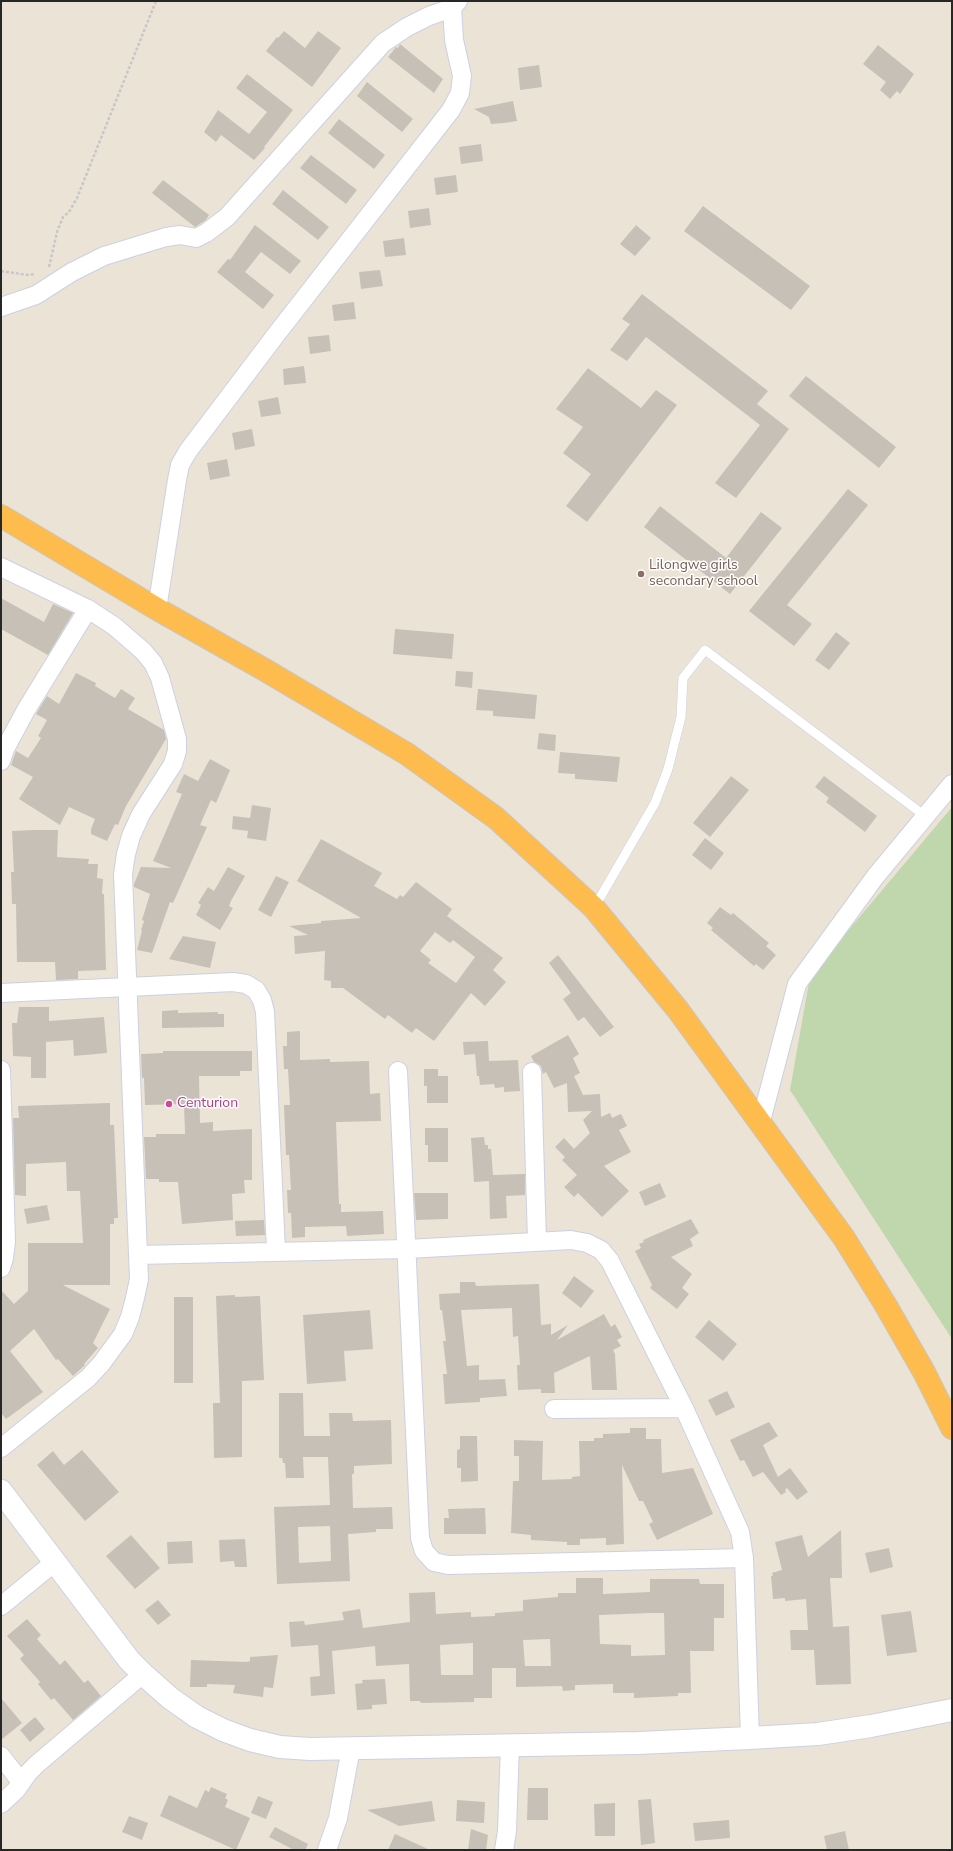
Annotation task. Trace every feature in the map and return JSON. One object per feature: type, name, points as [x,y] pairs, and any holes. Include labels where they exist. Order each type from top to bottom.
[{"type":"highway","points":[[1,516],[156,609],[265,670],[407,754],[458,789],[496,818],[594,908],[678,1010],[760,1125],[848,1244],[924,1372],[952,1428]]},
{"type":"street","points":[[1,307],[36,295],[72,272],[104,256],[166,237],[180,235],[196,238],[206,233],[227,216],[383,43],[407,27],[455,5],[454,40],[462,76],[460,93],[451,110],[284,324],[188,451],[180,466],[177,480],[156,609]]},
{"type":"street","points":[[1,567],[88,609],[114,626],[143,651],[153,663],[160,678],[177,739],[177,751],[172,764],[141,814],[131,836],[123,874],[139,1279],[130,1317],[123,1334],[112,1350],[88,1378],[1,1448]]},
{"type":"street","points":[[1,761],[5,749],[26,710],[88,609]]},
{"type":"street","points":[[760,1125],[797,984],[875,877],[952,784]]},
{"type":"street","points":[[1,993],[233,982],[246,984],[256,990],[262,1000],[265,1012],[276,1251]]},
{"type":"street","points":[[1,1070],[6,1242],[1,1268]]},
{"type":"street","points":[[398,1071],[420,1538],[424,1551],[434,1562],[448,1565],[744,1558]]},
{"type":"street","points":[[532,1072],[537,1242]]},
{"type":"street","points":[[138,1255],[407,1248],[571,1240],[587,1243],[601,1250],[610,1261],[684,1408],[740,1532],[744,1558],[750,1738]]},
{"type":"street","points":[[554,1409],[684,1408]]},
{"type":"street","points":[[1,1491],[56,1561],[129,1660],[143,1674],[170,1698],[192,1713],[223,1730],[250,1740],[280,1747],[351,1748],[638,1744],[750,1738],[841,1731],[952,1710]]},
{"type":"street","points":[[1,1606],[56,1561]]},
{"type":"street","points":[[1,1804],[9,1798],[37,1764],[143,1674]]},
{"type":"street","points":[[504,1850],[507,1831],[510,1745]]},
{"type":"street","points":[[328,1850],[338,1818],[351,1748]]},
{"type":"street","points":[[1,1756],[21,1782]]},
{"type":"lane","points":[[594,908],[654,803],[668,769],[681,717],[683,678],[705,650],[925,816]]},
{"type":"path","points":[[48,273],[57,232],[63,217],[69,212],[77,198],[156,1]]},
{"type":"green space","points":[[952,807],[952,1339],[790,1090],[810,976]]},
{"type":"building","points":[[284,31],[305,48],[318,31],[341,48],[312,87],[266,51]]},
{"type":"building","points":[[400,44],[443,79],[434,93],[388,57],[396,47],[398,48]]},
{"type":"building","points":[[878,45],[914,74],[900,94],[897,91],[890,99],[880,90],[886,82],[863,64]]},
{"type":"building","points":[[539,65],[542,87],[520,90],[518,68]]},
{"type":"building","points":[[247,74],[293,110],[264,147],[265,148],[254,160],[221,135],[216,142],[204,132],[218,110],[249,134],[267,112],[236,88]]},
{"type":"building","points":[[367,82],[413,119],[402,132],[357,96]]},
{"type":"building","points":[[513,101],[517,121],[491,124],[489,117],[474,109]]},
{"type":"building","points":[[339,119],[385,155],[374,169],[328,133]]},
{"type":"building","points":[[481,144],[483,161],[461,164],[459,147]]},
{"type":"building","points":[[311,155],[357,190],[346,204],[300,168]]},
{"type":"building","points":[[456,175],[458,192],[436,195],[434,178]]},
{"type":"building","points":[[163,180],[209,215],[206,220],[195,227],[152,193]]},
{"type":"building","points":[[283,190],[329,227],[318,240],[272,204]]},
{"type":"building","points":[[703,206],[810,286],[791,310],[684,231]]},
{"type":"building","points":[[429,208],[431,225],[410,228],[408,211]]},
{"type":"building","points":[[255,225],[301,261],[290,274],[261,252],[245,272],[274,295],[263,309],[217,272],[228,259],[230,260]]},
{"type":"building","points":[[636,225],[651,238],[635,256],[620,244]]},
{"type":"building","points":[[404,238],[406,255],[385,257],[383,241]]},
{"type":"building","points":[[380,270],[383,286],[361,289],[359,272]]},
{"type":"building","points":[[642,294],[768,391],[757,404],[789,429],[736,498],[715,483],[760,425],[646,337],[627,361],[610,350],[630,324],[622,319]]},
{"type":"building","points":[[354,302],[356,319],[334,321],[332,305]]},
{"type":"building","points":[[329,335],[331,351],[310,354],[308,337]]},
{"type":"building","points":[[304,366],[306,383],[284,385],[283,369]]},
{"type":"building","points":[[588,368],[641,408],[656,390],[677,405],[587,522],[566,506],[591,474],[563,453],[583,427],[556,409]]},
{"type":"building","points":[[806,376],[896,447],[879,468],[789,396]]},
{"type":"building","points":[[278,397],[281,414],[261,417],[258,401]]},
{"type":"building","points":[[252,429],[255,446],[235,450],[232,433]]},
{"type":"building","points":[[227,459],[230,476],[210,480],[207,463]]},
{"type":"building","points":[[848,489],[868,505],[787,605],[812,624],[794,646],[749,611]]},
{"type":"building","points":[[660,506],[726,558],[761,512],[782,528],[730,594],[644,527]]},
{"type":"building","points":[[1,598],[44,622],[53,604],[73,613],[48,655],[1,629]]},
{"type":"building","points":[[395,629],[454,634],[452,659],[393,654]]},
{"type":"building","points":[[836,632],[850,643],[829,670],[815,660]]},
{"type":"building","points":[[456,671],[473,672],[472,688],[455,686]]},
{"type":"building","points":[[76,673],[96,683],[95,686],[115,698],[121,689],[135,698],[128,709],[164,730],[166,739],[126,806],[118,825],[115,824],[107,841],[91,834],[91,829],[95,819],[69,807],[60,825],[19,799],[33,777],[11,765],[16,751],[28,758],[41,738],[38,736],[47,720],[36,714],[47,696],[59,704]]},
{"type":"building","points":[[478,689],[537,695],[535,719],[493,716],[493,711],[476,710]]},
{"type":"building","points":[[539,733],[556,735],[555,751],[537,749]]},
{"type":"building","points":[[560,752],[620,757],[617,782],[575,779],[575,774],[558,773]]},
{"type":"building","points":[[210,759],[230,770],[216,803],[211,800],[200,825],[207,827],[173,903],[170,902],[152,953],[137,950],[144,921],[142,920],[150,894],[134,887],[134,884],[141,867],[171,868],[153,861],[182,794],[176,792],[184,774],[198,781]]},
{"type":"building","points":[[731,776],[749,790],[710,837],[693,823]]},
{"type":"building","points":[[824,776],[877,816],[865,832],[826,802],[829,798],[815,787]]},
{"type":"building","points":[[252,805],[271,808],[266,841],[247,838],[248,831],[232,829],[233,816],[250,818]]},
{"type":"building","points":[[58,830],[57,857],[89,859],[88,864],[98,864],[97,878],[103,879],[102,894],[104,894],[106,970],[78,971],[78,979],[56,980],[55,962],[17,962],[16,904],[12,904],[11,872],[14,872],[12,831]]},
{"type":"building","points":[[705,838],[724,853],[711,870],[692,855]]},
{"type":"building","points":[[321,839],[382,873],[374,886],[397,899],[400,895],[403,897],[416,882],[452,909],[447,916],[503,958],[493,970],[506,982],[485,1006],[471,993],[434,1041],[416,1028],[412,1033],[388,1015],[385,1019],[343,988],[331,988],[331,981],[324,980],[325,951],[295,954],[294,936],[308,935],[289,926],[321,923],[321,921],[361,918],[297,881]],"holes":[[[435,932],[450,943],[453,940],[475,957],[456,983],[428,963],[431,960],[420,951]]]},
{"type":"building","points":[[228,867],[245,876],[229,906],[233,908],[220,930],[196,915],[201,905],[198,903],[208,887],[214,891]]},
{"type":"building","points":[[276,876],[289,882],[271,917],[258,910]]},
{"type":"building","points":[[720,907],[731,915],[733,913],[769,943],[766,946],[776,955],[763,970],[756,964],[754,966],[711,930],[713,928],[707,923]]},
{"type":"building","points":[[183,936],[216,942],[210,968],[169,959]]},
{"type":"building","points":[[558,955],[614,1027],[600,1037],[584,1017],[578,1021],[563,999],[571,993],[549,963]]},
{"type":"building","points":[[19,1007],[49,1007],[49,1021],[104,1017],[107,1053],[74,1056],[73,1040],[46,1042],[46,1078],[31,1078],[31,1057],[13,1056],[12,1023],[17,1023]]},
{"type":"building","points":[[178,1010],[178,1013],[218,1012],[218,1014],[224,1014],[224,1027],[162,1028],[162,1011]]},
{"type":"building","points":[[300,1031],[300,1060],[330,1059],[330,1062],[369,1061],[370,1094],[380,1093],[381,1121],[336,1122],[339,1204],[341,1204],[341,1212],[383,1211],[384,1234],[347,1236],[346,1226],[305,1227],[305,1237],[292,1238],[291,1213],[288,1213],[287,1190],[291,1190],[289,1155],[286,1155],[284,1105],[290,1105],[288,1069],[284,1069],[283,1046],[287,1046],[287,1032]]},
{"type":"building","points":[[568,1035],[579,1054],[573,1058],[580,1073],[574,1076],[583,1095],[600,1094],[601,1117],[610,1113],[612,1118],[621,1114],[627,1126],[619,1130],[631,1152],[604,1166],[629,1191],[602,1217],[578,1193],[574,1197],[564,1187],[577,1175],[562,1160],[565,1157],[555,1147],[564,1138],[574,1149],[590,1133],[583,1120],[592,1111],[568,1112],[567,1083],[554,1088],[546,1072],[543,1074],[541,1066],[534,1062],[531,1056]]},
{"type":"building","points":[[488,1041],[489,1061],[518,1060],[520,1091],[504,1092],[504,1087],[495,1088],[494,1084],[480,1085],[479,1076],[477,1076],[475,1054],[464,1055],[463,1042]]},
{"type":"building","points":[[163,1051],[252,1051],[252,1071],[240,1071],[240,1076],[199,1076],[200,1123],[213,1122],[213,1131],[252,1129],[252,1180],[244,1180],[245,1193],[232,1194],[233,1220],[182,1224],[178,1182],[159,1182],[159,1179],[146,1179],[144,1137],[156,1137],[156,1134],[185,1134],[184,1104],[145,1105],[141,1054],[163,1053]]},
{"type":"building","points":[[424,1069],[438,1069],[438,1076],[448,1076],[448,1103],[427,1103],[427,1086],[424,1086]]},
{"type":"building","points":[[110,1103],[110,1125],[114,1125],[118,1218],[114,1218],[114,1224],[110,1224],[110,1285],[63,1285],[110,1309],[93,1343],[98,1348],[84,1364],[85,1365],[73,1376],[58,1359],[56,1360],[34,1329],[10,1351],[43,1392],[6,1419],[1,1413],[1,1290],[14,1304],[28,1291],[28,1243],[83,1243],[80,1191],[67,1191],[66,1162],[26,1164],[26,1196],[15,1195],[13,1118],[19,1118],[18,1106]]},
{"type":"building","points":[[425,1128],[448,1128],[448,1162],[428,1162],[428,1145],[425,1145]]},
{"type":"building","points":[[484,1137],[485,1145],[488,1145],[488,1149],[491,1149],[493,1175],[525,1174],[525,1195],[506,1196],[507,1218],[490,1219],[489,1181],[474,1182],[471,1138]]},
{"type":"building","points":[[660,1183],[666,1197],[645,1206],[639,1192]]},
{"type":"building","points":[[414,1193],[448,1193],[448,1219],[416,1220]]},
{"type":"building","points":[[47,1205],[50,1220],[27,1224],[24,1209]]},
{"type":"building","points":[[691,1219],[699,1233],[690,1239],[693,1246],[671,1257],[692,1274],[682,1288],[689,1294],[677,1309],[650,1288],[652,1285],[635,1251],[641,1248],[639,1244],[644,1242],[643,1240]]},
{"type":"building","points":[[264,1220],[265,1235],[236,1236],[235,1221]]},
{"type":"building","points":[[574,1276],[594,1291],[581,1308],[562,1293]]},
{"type":"building","points":[[460,1282],[475,1282],[476,1286],[539,1284],[541,1325],[551,1324],[551,1335],[568,1325],[557,1340],[604,1314],[611,1327],[615,1324],[622,1337],[617,1340],[621,1346],[613,1350],[615,1354],[617,1390],[592,1390],[590,1356],[554,1373],[555,1393],[541,1393],[541,1389],[518,1390],[517,1365],[520,1365],[518,1336],[513,1337],[512,1308],[461,1310],[467,1366],[479,1365],[479,1380],[505,1379],[507,1396],[480,1398],[480,1402],[445,1404],[443,1374],[447,1374],[443,1341],[446,1341],[442,1310],[440,1310],[439,1294],[460,1293]]},
{"type":"building","points":[[235,1295],[235,1297],[260,1296],[264,1380],[242,1381],[242,1457],[214,1458],[213,1403],[220,1403],[216,1296]]},
{"type":"building","points":[[174,1297],[193,1297],[193,1383],[174,1383]]},
{"type":"building","points":[[370,1310],[373,1349],[344,1351],[346,1381],[307,1384],[303,1315]]},
{"type":"building","points":[[709,1320],[737,1344],[723,1361],[695,1337]]},
{"type":"building","points":[[727,1391],[735,1407],[716,1416],[708,1400]]},
{"type":"building","points":[[279,1393],[303,1393],[304,1436],[330,1436],[329,1413],[352,1413],[353,1421],[391,1420],[392,1464],[354,1466],[354,1474],[352,1474],[353,1508],[392,1507],[393,1529],[376,1529],[376,1532],[348,1534],[350,1581],[277,1584],[274,1507],[330,1505],[328,1457],[303,1457],[304,1478],[286,1478],[285,1463],[283,1463],[282,1458],[279,1458]],"holes":[[[330,1526],[331,1561],[299,1563],[298,1527]]]},
{"type":"building","points":[[769,1422],[778,1436],[763,1445],[778,1477],[790,1468],[808,1492],[797,1500],[787,1488],[785,1490],[786,1492],[781,1495],[763,1472],[753,1477],[744,1460],[740,1461],[730,1440]]},
{"type":"building","points":[[630,1428],[646,1428],[646,1439],[661,1439],[662,1473],[693,1468],[713,1514],[657,1540],[649,1524],[653,1522],[643,1501],[639,1501],[622,1465],[624,1544],[606,1545],[606,1538],[580,1539],[580,1545],[567,1545],[567,1542],[531,1540],[531,1535],[511,1533],[513,1481],[519,1481],[519,1456],[514,1456],[514,1440],[543,1441],[542,1480],[572,1479],[572,1477],[580,1476],[579,1441],[594,1441],[594,1438],[603,1438],[603,1434],[630,1433]]},
{"type":"building","points":[[460,1436],[477,1436],[478,1481],[461,1482],[461,1468],[457,1468],[457,1450],[460,1449]]},
{"type":"building","points":[[82,1450],[119,1492],[85,1521],[37,1465],[53,1451],[64,1465]]},
{"type":"building","points":[[485,1508],[486,1534],[444,1534],[444,1518],[449,1518],[448,1509]]},
{"type":"building","points":[[841,1530],[842,1578],[830,1578],[833,1627],[849,1626],[851,1684],[816,1685],[814,1650],[791,1650],[790,1630],[808,1630],[806,1599],[785,1601],[785,1598],[773,1599],[771,1576],[773,1576],[772,1573],[782,1570],[775,1542],[802,1535],[808,1557]]},
{"type":"building","points":[[131,1535],[160,1568],[135,1589],[106,1556]]},
{"type":"building","points":[[245,1539],[247,1567],[235,1567],[234,1561],[220,1562],[219,1540]]},
{"type":"building","points":[[192,1541],[193,1563],[168,1564],[167,1542]]},
{"type":"building","points":[[889,1548],[893,1567],[870,1573],[865,1553]]},
{"type":"building","points":[[576,1578],[603,1578],[603,1594],[650,1592],[650,1579],[699,1579],[700,1584],[724,1584],[724,1618],[714,1618],[714,1651],[690,1651],[691,1693],[678,1693],[678,1696],[634,1698],[634,1693],[613,1693],[613,1684],[575,1685],[575,1690],[563,1691],[562,1686],[516,1687],[516,1668],[492,1668],[492,1698],[474,1698],[474,1702],[421,1703],[420,1701],[410,1701],[409,1664],[376,1666],[375,1646],[332,1651],[335,1694],[311,1696],[310,1677],[320,1676],[318,1645],[291,1647],[289,1622],[304,1621],[305,1625],[344,1620],[342,1612],[360,1609],[363,1628],[410,1622],[409,1593],[435,1592],[436,1614],[471,1612],[471,1617],[495,1616],[495,1613],[523,1611],[523,1600],[558,1597],[558,1593],[576,1593]],"holes":[[[664,1613],[665,1655],[631,1656],[631,1645],[600,1644],[599,1615]],[[550,1639],[551,1666],[525,1666],[523,1640]],[[473,1643],[473,1675],[441,1675],[440,1645]]]},
{"type":"building","points":[[158,1600],[171,1615],[158,1625],[145,1610]]},
{"type":"building","points":[[911,1611],[917,1652],[887,1656],[881,1615]]},
{"type":"building","points":[[27,1619],[41,1635],[37,1639],[60,1665],[65,1660],[84,1683],[88,1680],[101,1696],[73,1720],[54,1698],[51,1700],[38,1684],[40,1682],[20,1659],[24,1655],[7,1636]]},
{"type":"building","points":[[278,1655],[273,1688],[264,1687],[263,1697],[233,1693],[235,1685],[207,1684],[207,1687],[190,1687],[191,1660],[247,1662],[250,1661],[250,1657]]},
{"type":"building","points":[[385,1679],[387,1704],[372,1705],[372,1709],[357,1710],[355,1684],[363,1683],[362,1680]]},
{"type":"building","points":[[1,1698],[22,1723],[1,1740]]},
{"type":"building","points":[[35,1717],[45,1729],[30,1742],[20,1730]]},
{"type":"building","points":[[211,1787],[227,1794],[225,1798],[228,1800],[225,1807],[250,1818],[236,1850],[160,1816],[169,1795],[197,1808],[205,1790],[209,1792]]},
{"type":"building","points":[[528,1788],[548,1788],[548,1820],[527,1820]]},
{"type":"building","points":[[258,1796],[273,1802],[266,1819],[251,1813]]},
{"type":"building","points":[[651,1799],[655,1843],[641,1845],[638,1800]]},
{"type":"building","points":[[457,1800],[485,1802],[484,1823],[456,1821]]},
{"type":"building","points":[[432,1801],[435,1821],[399,1826],[367,1810]]},
{"type":"building","points":[[615,1803],[615,1836],[595,1836],[594,1804]]},
{"type":"building","points":[[129,1816],[148,1823],[142,1840],[122,1832]]},
{"type":"building","points":[[729,1820],[730,1838],[695,1841],[693,1823]]},
{"type":"building","points":[[275,1827],[308,1844],[305,1850],[294,1850],[269,1837]]},
{"type":"building","points":[[471,1829],[488,1835],[486,1850],[468,1850]]},
{"type":"building","points":[[845,1831],[849,1850],[827,1850],[824,1836]]},
{"type":"building","points":[[395,1834],[430,1850],[388,1850]]},
{"type":"place","name":"Lilongwe girls secondary school","points":[[641,574]]},
{"type":"place","name":"Centurion","points":[[169,1104]]}]
